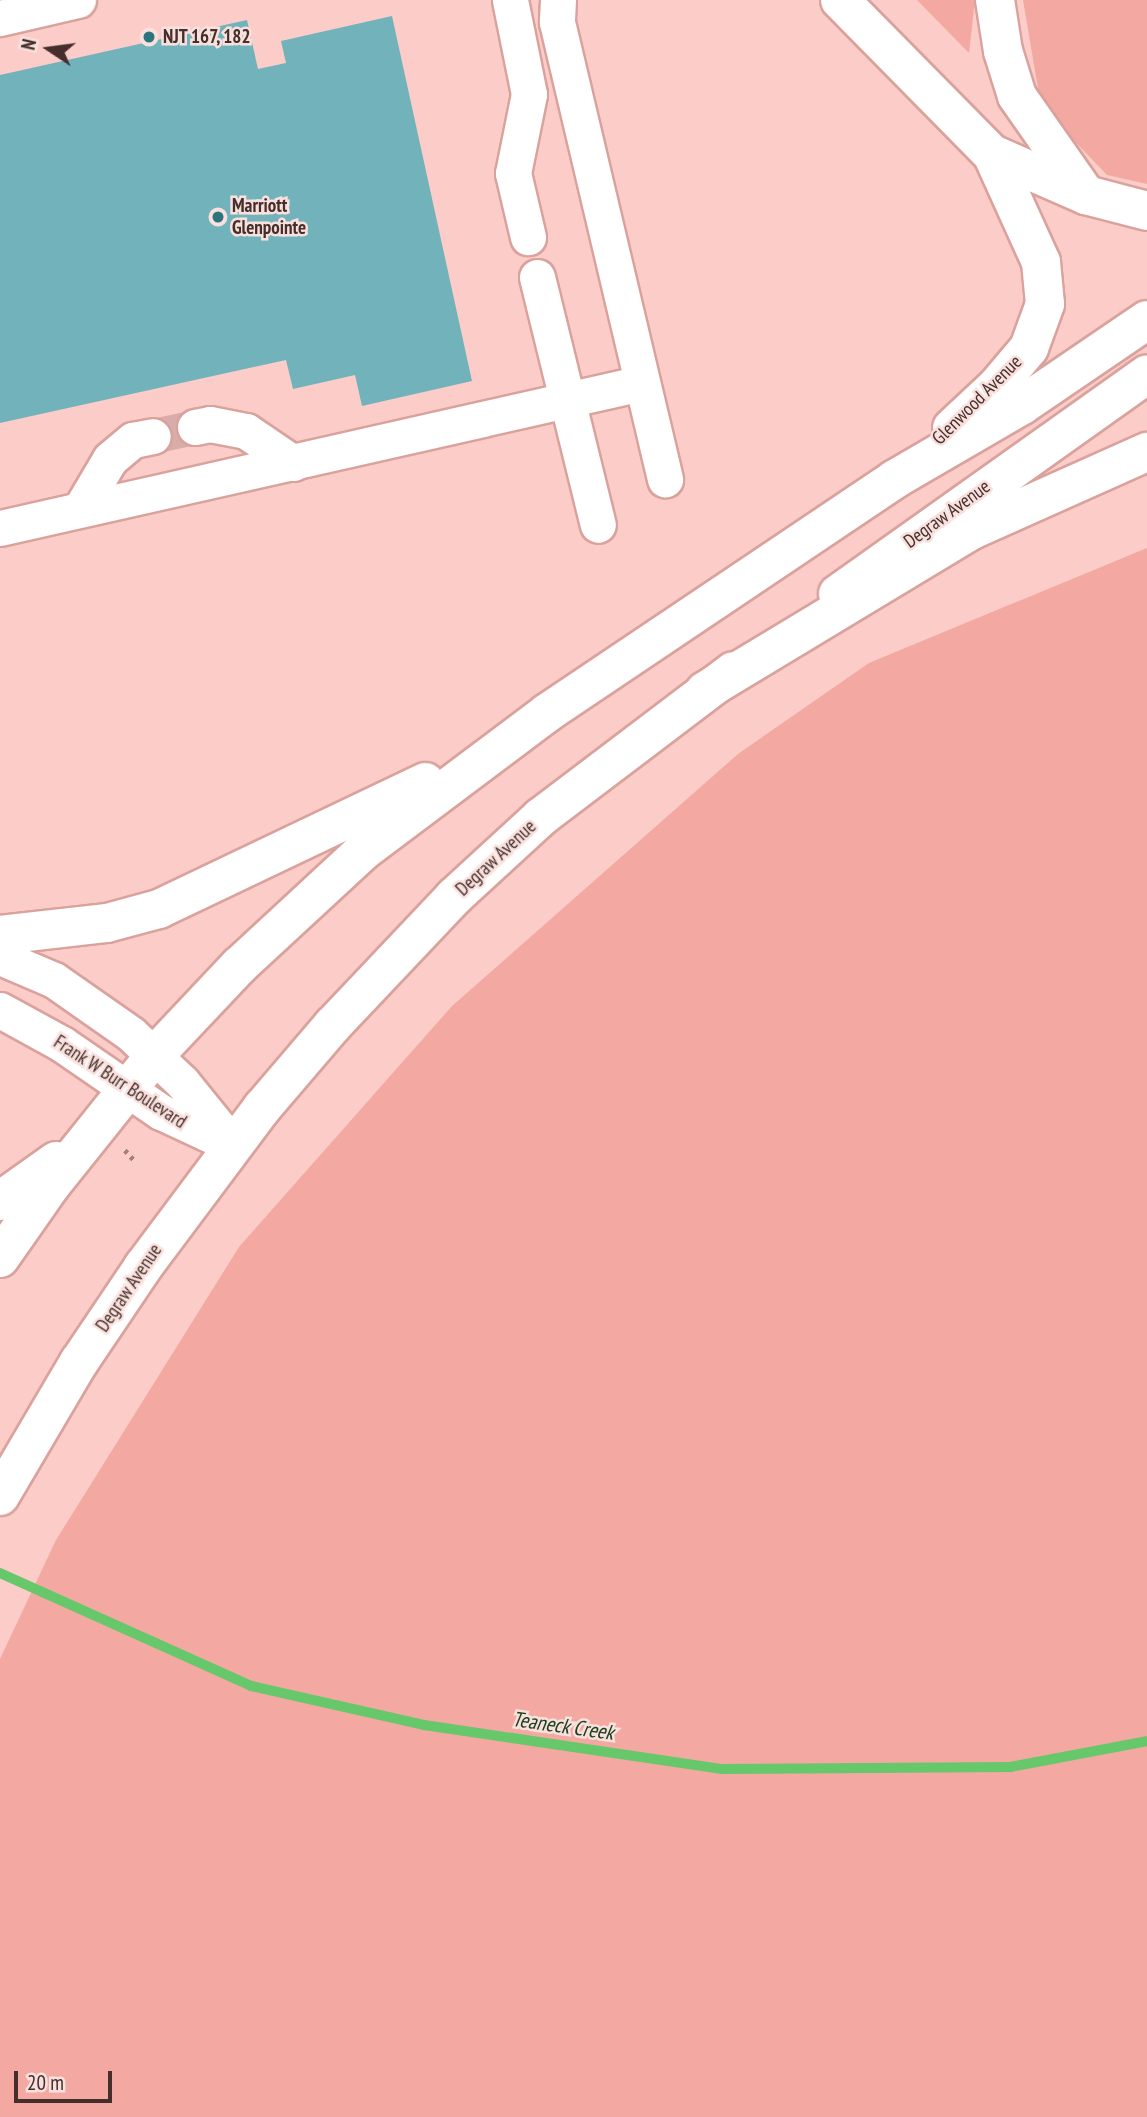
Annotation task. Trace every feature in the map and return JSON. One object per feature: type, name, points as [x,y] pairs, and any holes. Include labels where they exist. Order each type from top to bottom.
[{"type":"main road","name":"Glenwood Avenue","points":[[841,0],[992,154],[1041,262],[1045,283],[1040,325],[1029,348],[996,387],[895,479]]},
{"type":"main road","points":[[995,0],[1003,51],[1017,96],[1086,195]]},
{"type":"main road","name":"Glenwood Avenue","points":[[992,154],[1086,195],[1147,211]]},
{"type":"main road","points":[[0,1258],[86,1139],[155,1055],[317,891],[499,746],[895,479],[1010,412],[1147,320]]},
{"type":"main road","name":"Degraw Avenue","points":[[0,1496],[111,1313],[233,1145],[333,1025],[454,897],[541,817],[705,691],[1147,374]]},
{"type":"main road","points":[[705,691],[970,531],[1147,452]]},
{"type":"main road","points":[[0,935],[107,923],[159,909],[499,746]]},
{"type":"main road","points":[[0,1200],[86,1139]]},
{"type":"street","points":[[0,18],[78,0]]},
{"type":"street","points":[[510,0],[529,94],[524,132],[513,173],[528,237]]},
{"type":"street","points":[[558,0],[557,22],[664,479]]},
{"type":"street","points":[[524,132],[580,117]]},
{"type":"street","points":[[537,277],[555,359],[571,401],[598,525]]},
{"type":"street","points":[[0,528],[642,383]]},
{"type":"street","points":[[195,427],[210,424],[246,431],[293,463]]},
{"type":"street","points":[[81,508],[110,459],[133,440],[153,436]]},
{"type":"street","name":"Frank W Burr Boulevard","points":[[0,957],[78,995],[155,1055],[233,1145]]},
{"type":"street","name":"Frank W Burr Boulevard","points":[[0,1010],[62,1044],[126,1090],[233,1145]]},
{"type":"shaded area","points":[[917,0],[975,0],[969,53]]},
{"type":"shaded area","points":[[1023,0],[1147,0],[1147,184],[1107,175],[1041,106]]},
{"type":"shaded area","points":[[1147,548],[1147,2117],[0,2117],[0,1659],[56,1540],[239,1247],[452,1006],[738,754],[869,663]]},
{"type":"building","name":"Marriott Glenpointe","points":[[392,16],[472,381],[362,406],[355,375],[293,389],[286,360],[0,423],[0,75],[247,20],[258,69],[286,63],[281,41]]},
{"type":"waterway","name":"Teaneck Creek","points":[[0,1573],[251,1686],[424,1725],[721,1769],[1010,1767],[1147,1741]]},
{"type":"tunnel","points":[[153,436],[195,427]]},
{"type":"place","name":"NJT 167, 182","points":[[149,37]]},
{"type":"place","name":"Marriott Glenpointe","points":[[218,217]]}]
